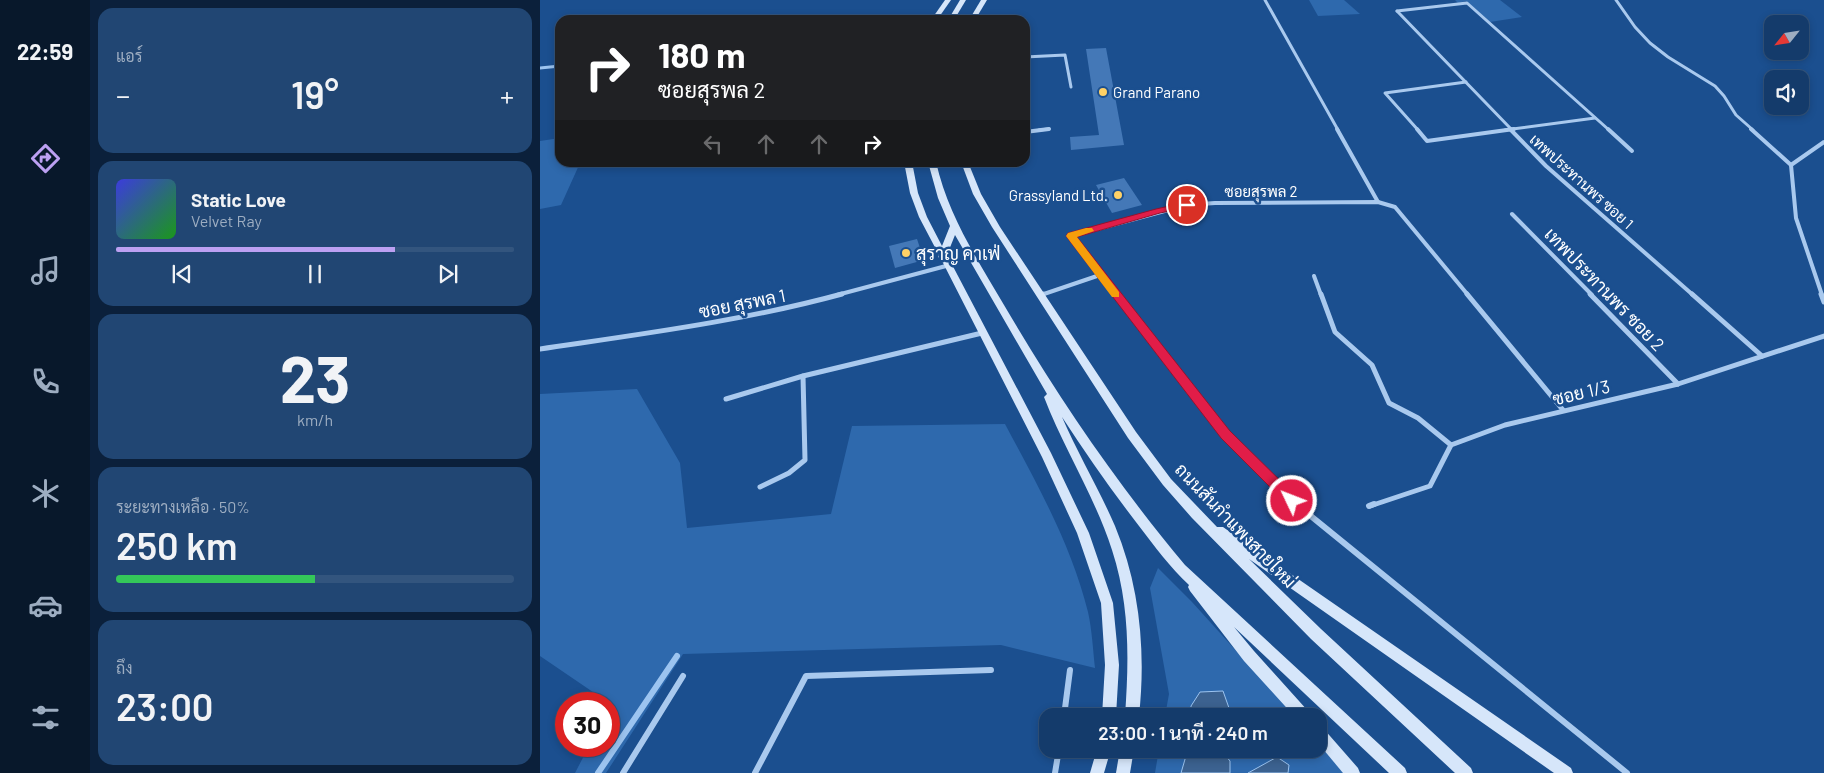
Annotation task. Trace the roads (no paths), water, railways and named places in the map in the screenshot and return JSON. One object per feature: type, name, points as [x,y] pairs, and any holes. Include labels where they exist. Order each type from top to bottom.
[{"type":"main road","points":[[938,15],[948,0]]},
{"type":"main road","points":[[954,15],[963,0]]},
{"type":"main road","points":[[975,15],[984,0]]},
{"type":"main road","points":[[909,167],[914,193],[944,261],[1084,533],[1107,603],[1112,664],[1109,708]]},
{"type":"main road","points":[[933,167],[942,200],[954,227],[1038,372],[1102,467],[1157,541],[1181,568],[1400,773]]},
{"type":"main road","name":"ถนนสันกำแพงสายใหม่","points":[[966,167],[976,194],[1132,435],[1167,482],[1196,514],[1316,634],[1466,773]]},
{"type":"main road","points":[[944,261],[954,227]]},
{"type":"main road","points":[[1038,372],[1074,454],[1108,522],[1125,576],[1133,622],[1136,661],[1133,708]]},
{"type":"main road","points":[[1196,514],[1566,773]]},
{"type":"main road","points":[[1181,568],[1209,608],[1296,708]]},
{"type":"main road","points":[[1327,743],[1353,773]]},
{"type":"main road","points":[[1097,773],[1101,758]]},
{"type":"main road","points":[[1123,773],[1126,758]]},
{"type":"street","points":[[1265,0],[1378,202]]},
{"type":"street","points":[[1616,0],[1630,21],[1654,46],[1671,59],[1718,88],[1731,104],[1736,115],[1791,165],[1796,218],[1822,290],[1824,302]]},
{"type":"street","name":"เทพประทานพร ซอย 1","points":[[1595,118],[1467,4],[1397,11],[1546,166],[1762,356]]},
{"type":"street","points":[[1030,57],[1065,55],[1071,87]]},
{"type":"street","points":[[1466,82],[1385,93],[1427,141],[1595,118],[1632,152]]},
{"type":"street","points":[[1030,131],[1049,129]]},
{"type":"street","points":[[1791,165],[1824,142]]},
{"type":"street","name":"ซอยสุรพล 2","points":[[1100,275],[1071,236],[1159,210],[1187,205],[1215,203],[1378,202],[1395,207],[1563,410]]},
{"type":"street","name":"เทพประทานพร ซอย 2","points":[[1512,214],[1678,384]]},
{"type":"street","name":"ซอย สุรพล 1","points":[[540,349],[696,326],[787,309],[944,261]]},
{"type":"street","points":[[1041,295],[1100,275],[1226,435],[1259,470],[1292,501],[1628,773]]},
{"type":"street","points":[[1314,276],[1335,332],[1372,365],[1390,403],[1418,418],[1451,445],[1430,486],[1369,506]]},
{"type":"street","points":[[726,399],[803,376],[982,333]]},
{"type":"street","name":"ซอย 1/3","points":[[1451,445],[1505,425],[1678,384],[1824,336]]},
{"type":"street","points":[[760,487],[789,473],[805,460],[803,376]]},
{"type":"street","points":[[755,773],[806,676],[991,670]]},
{"type":"street","points":[[1065,708],[1070,670]]},
{"type":"street","points":[[623,773],[683,676]]},
{"type":"street","points":[[1055,773],[1058,758]]},
{"type":"waterway","points":[[540,68],[555,66]]},
{"type":"waterway","points":[[598,773],[677,656]]},
{"type":"place","name":"Grand Parano","points":[[1103,92]]},
{"type":"place","name":"Grassyland Ltd.","points":[[1118,195]]},
{"type":"place","name":"สุราญ คาเฟ่","points":[[906,253]]}]
